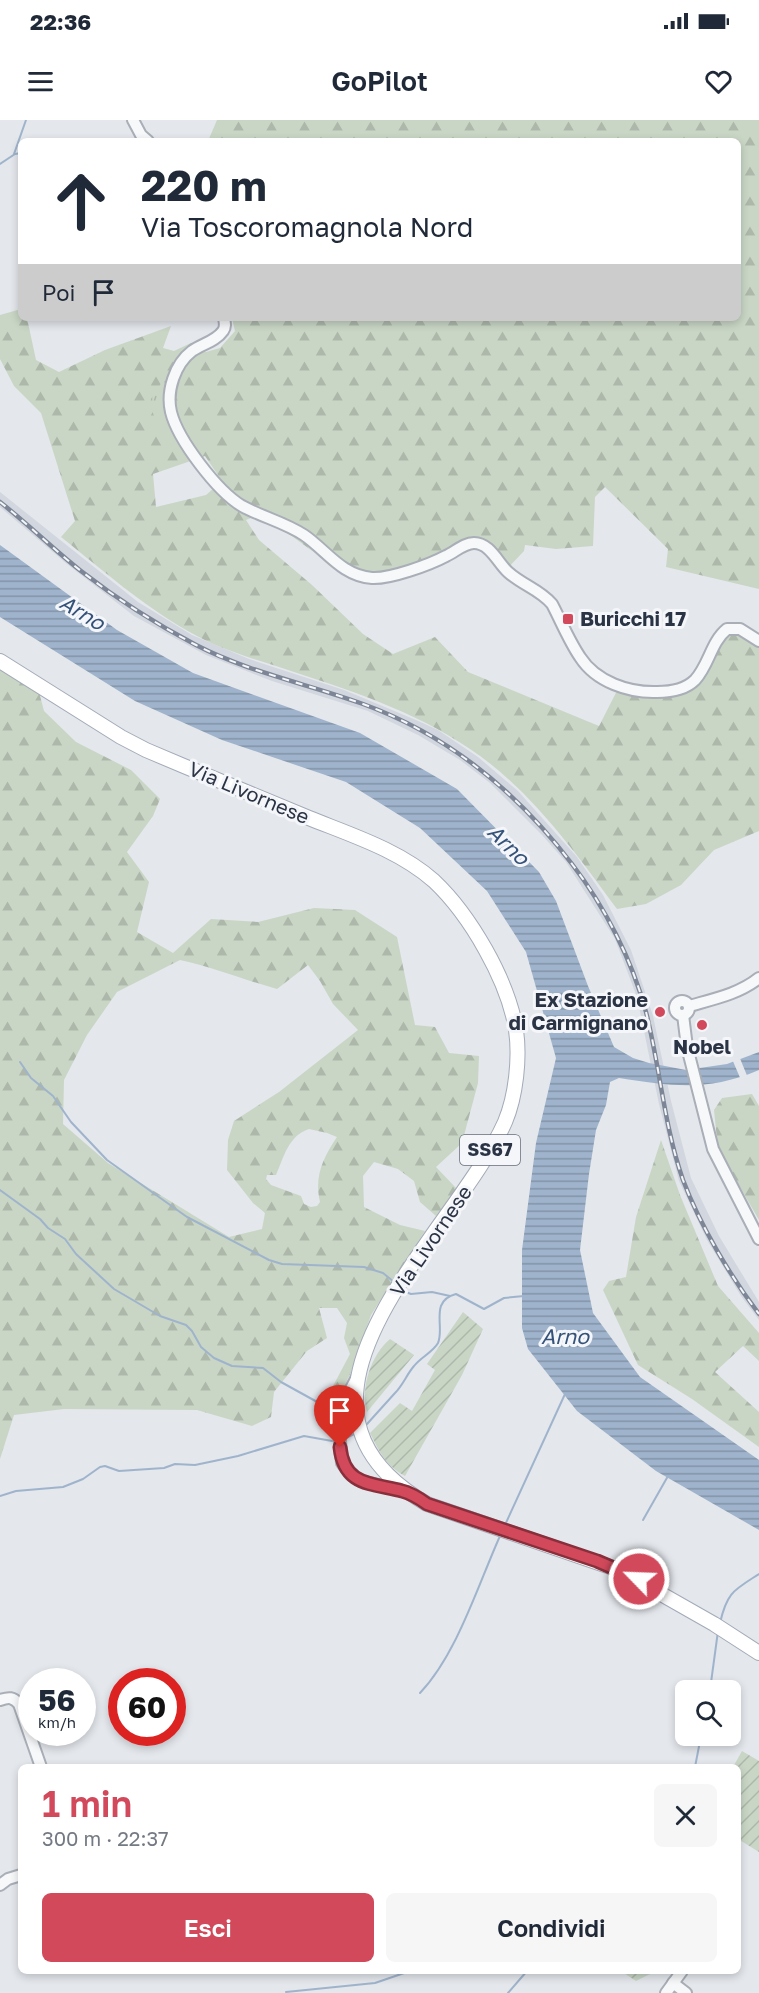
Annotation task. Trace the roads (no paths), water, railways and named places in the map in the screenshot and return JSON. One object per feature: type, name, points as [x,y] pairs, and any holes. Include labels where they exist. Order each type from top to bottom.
[{"type":"main road","name":"Via Livornese","points":[[0,661],[121,737],[146,750],[409,862],[433,880],[455,904],[477,934],[508,999],[516,1030],[517,1063],[513,1094],[506,1120],[470,1185],[427,1244],[383,1311],[371,1334],[357,1377],[355,1393],[356,1417],[363,1439],[386,1474],[405,1491],[427,1504],[619,1570],[714,1624],[759,1653]]},
{"type":"street","points":[[133,120],[144,138]]},
{"type":"street","points":[[224,321],[222,332],[190,352],[174,376],[170,400],[171,410],[184,441],[218,486],[240,505],[305,536],[345,569],[371,578],[387,577],[445,557],[462,546],[480,544],[499,560],[507,571],[546,597],[552,604],[580,658],[588,667],[616,686],[632,692],[665,692],[686,687],[705,667],[716,641],[727,629],[740,628],[759,641]]},
{"type":"street","points":[[759,978],[734,993],[686,1010],[687,1047],[713,1149],[759,1239]]},
{"type":"street","points":[[357,1377],[342,1406],[339,1431],[342,1463],[350,1474],[361,1481],[405,1491]]},
{"type":"street","points":[[0,1700],[9,1697],[15,1699],[19,1704],[40,1764]]},
{"type":"street","points":[[0,1885],[18,1876]]},
{"type":"street","points":[[666,1993],[680,1974]]},
{"type":"street","points":[[673,1983],[686,1993]]},
{"type":"water","name":"Arno","points":[[0,545],[117,630],[193,673],[360,733],[457,789],[539,872],[556,901],[614,1047],[633,1058],[686,1070],[727,1064],[759,1052],[759,1070],[723,1082],[673,1085],[619,1078],[610,1082],[606,1105],[596,1130],[580,1250],[593,1313],[640,1377],[759,1460],[759,1530],[656,1471],[577,1411],[528,1349],[522,1328],[522,1250],[536,1143],[556,1058],[526,952],[487,891],[420,828],[346,782],[222,740],[135,701],[0,617]]},
{"type":"waterway","points":[[20,138],[26,120]]},
{"type":"waterway","points":[[14,154],[18,143]]},
{"type":"waterway","points":[[0,164],[18,154]]},
{"type":"waterway","points":[[20,1062],[31,1078],[53,1096],[71,1122],[107,1160],[187,1217],[269,1260],[282,1264],[364,1267],[383,1273],[394,1282]]},
{"type":"waterway","points":[[0,1190],[65,1239],[76,1254],[114,1289],[160,1316],[186,1325],[201,1347],[214,1358],[232,1366],[263,1368],[281,1382],[319,1403]]},
{"type":"waterway","points":[[403,1291],[411,1294],[432,1292],[450,1296]]},
{"type":"waterway","points":[[367,1424],[398,1390],[414,1366],[438,1343],[440,1308],[448,1297],[456,1294],[484,1309],[504,1298],[524,1296]]},
{"type":"waterway","points":[[505,1525],[565,1394]]},
{"type":"waterway","points":[[344,1439],[354,1434]]},
{"type":"waterway","points":[[0,1496],[16,1491],[63,1487],[105,1466],[119,1471],[164,1468],[175,1464],[195,1465],[238,1456],[304,1436],[332,1441]]},
{"type":"waterway","points":[[643,1520],[668,1476]]},
{"type":"waterway","points":[[420,1693],[433,1677],[456,1639],[500,1536]]},
{"type":"waterway","points":[[720,1623],[729,1598],[743,1584],[759,1574]]},
{"type":"waterway","points":[[711,1680],[718,1631]]},
{"type":"waterway","points":[[696,1764],[699,1746]]},
{"type":"waterway","points":[[286,1992],[375,1983],[401,1974]]},
{"type":"waterway","points":[[508,1993],[524,1974]]},
{"type":"railway","points":[[0,502],[81,571],[166,629],[236,663],[363,704],[424,732],[479,769],[529,813],[572,864],[596,898],[625,954],[646,1012],[671,1139],[683,1180],[716,1250],[759,1314]]},
{"type":"place","name":"Buricchi 17","points":[[568,619]]},
{"type":"place","name":"Ex Stazione di Carmignano","points":[[660,1012]]},
{"type":"place","name":"Nobel","points":[[702,1025]]}]
